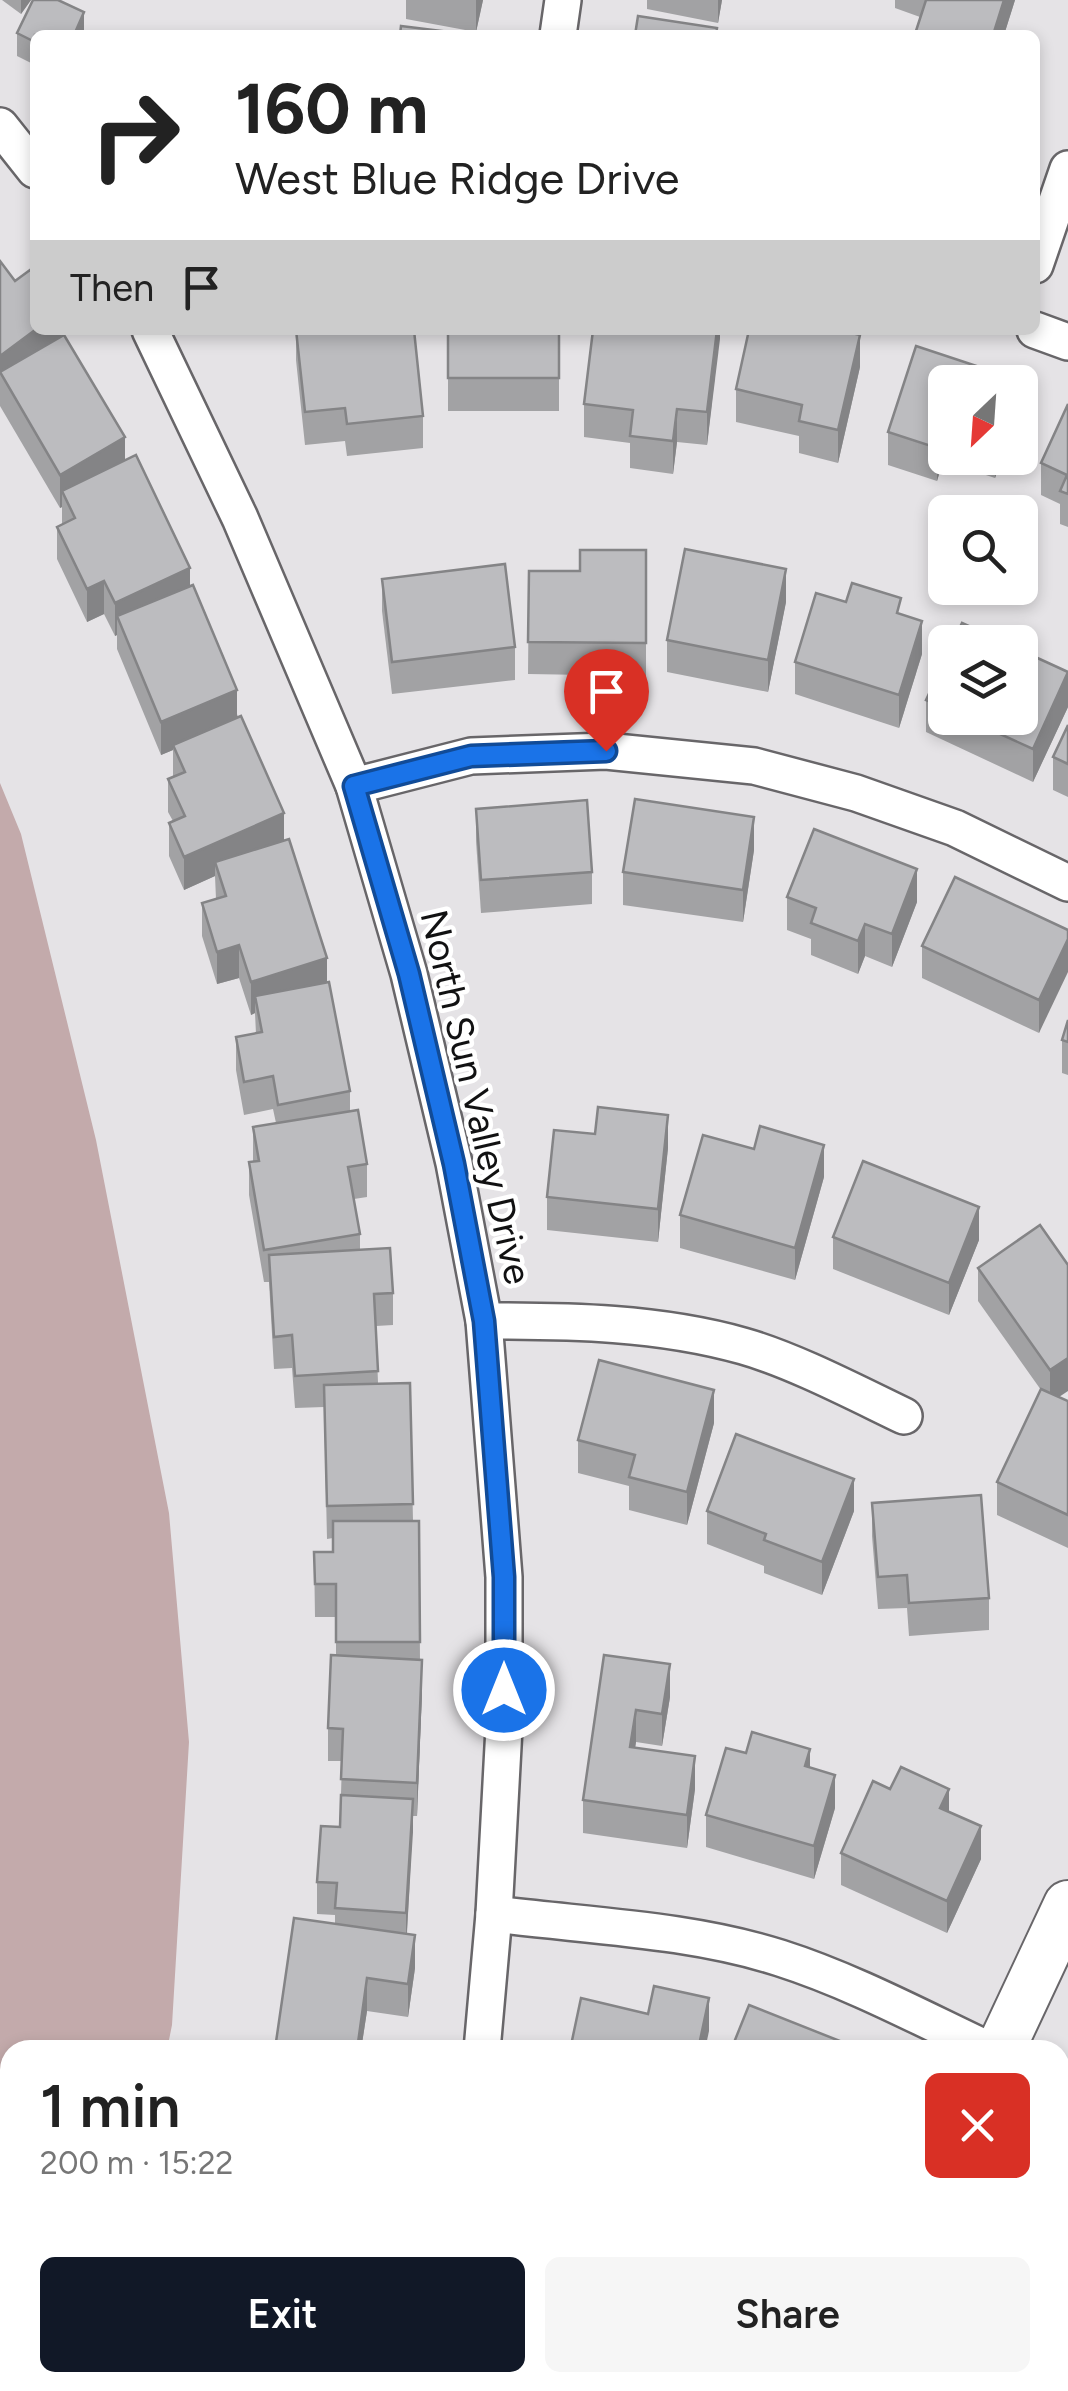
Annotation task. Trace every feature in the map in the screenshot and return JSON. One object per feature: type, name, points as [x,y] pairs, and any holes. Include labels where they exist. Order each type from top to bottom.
[{"type":"main road","points":[[1005,2040],[1068,1905]]},
{"type":"street","points":[[559,30],[564,0]]},
{"type":"street","points":[[0,126],[30,164]]},
{"type":"street","points":[[1040,250],[1068,169]]},
{"type":"street","points":[[1040,332],[1068,342]]},
{"type":"street","name":"North Sun Valley Drive","points":[[152,335],[240,518],[354,786],[409,974],[454,1164],[484,1321],[504,1577],[504,1728],[483,2040]]},
{"type":"street","points":[[354,786],[471,756],[606,751],[754,766],[856,793],[955,828],[1068,883]]},
{"type":"street","points":[[484,1321],[576,1321],[658,1329],[744,1346],[904,1416]]},
{"type":"street","points":[[494,1914],[710,1941],[779,1958],[842,1981],[969,2040]]},
{"type":"shaded area","points":[[0,783],[21,834],[96,1140],[169,1513],[189,1742],[169,2040],[0,2040]]},
{"type":"building","points":[[33,0],[58,0],[84,12],[76,30],[30,30],[30,40],[17,33]]},
{"type":"building","points":[[926,0],[1004,0],[995,30],[916,30]]},
{"type":"building","points":[[638,16],[717,28],[717,30],[636,30]]},
{"type":"building","points":[[401,26],[433,30],[401,30]]},
{"type":"building","points":[[0,261],[15,281],[30,270],[30,334],[0,356]]},
{"type":"building","points":[[64,335],[125,437],[60,475],[0,372]]},
{"type":"building","points":[[297,335],[415,335],[423,416],[347,424],[345,408],[305,412]]},
{"type":"building","points":[[448,335],[559,335],[559,378],[448,378]]},
{"type":"building","points":[[592,335],[716,335],[707,412],[677,409],[673,441],[630,436],[633,410],[584,404]]},
{"type":"building","points":[[748,335],[860,335],[838,430],[799,421],[802,405],[736,389]]},
{"type":"building","points":[[916,346],[974,365],[928,365],[928,445],[888,432]]},
{"type":"building","points":[[1068,404],[1068,494],[1060,491],[1067,475],[1041,463]]},
{"type":"building","points":[[136,455],[190,568],[115,603],[104,581],[87,589],[57,527],[75,518],[62,491]]},
{"type":"building","points":[[685,549],[786,569],[768,660],[667,640]]},
{"type":"building","points":[[580,550],[646,550],[646,643],[528,642],[529,571],[580,571]]},
{"type":"building","points":[[505,564],[515,647],[392,662],[382,579]]},
{"type":"building","points":[[852,583],[901,598],[897,613],[922,621],[899,695],[795,662],[816,593],[846,602]]},
{"type":"building","points":[[193,585],[237,690],[161,722],[117,616]]},
{"type":"building","points":[[1038,658],[1068,672],[1033,749],[1002,735],[1038,735]]},
{"type":"building","points":[[241,716],[284,813],[184,857],[169,823],[185,816],[168,779],[185,772],[173,745]]},
{"type":"building","points":[[1068,725],[1068,764],[1053,757]]},
{"type":"building","points":[[635,799],[754,817],[743,890],[623,872]]},
{"type":"building","points":[[587,800],[592,872],[481,880],[476,809]]},
{"type":"building","points":[[814,829],[917,869],[892,934],[865,924],[858,941],[811,923],[816,908],[787,897]]},
{"type":"building","points":[[289,839],[327,958],[251,982],[239,945],[217,952],[202,903],[226,896],[215,862]]},
{"type":"building","points":[[955,877],[1068,930],[1068,939],[1039,1000],[922,946]]},
{"type":"building","points":[[329,982],[350,1091],[278,1105],[273,1076],[244,1082],[236,1037],[262,1032],[255,996]]},
{"type":"building","points":[[1068,1020],[1068,1042],[1062,1040]]},
{"type":"building","points":[[598,1107],[668,1115],[658,1209],[547,1197],[554,1130],[595,1134]]},
{"type":"building","points":[[358,1110],[367,1164],[348,1167],[360,1234],[264,1250],[249,1162],[259,1161],[253,1127]]},
{"type":"building","points":[[760,1126],[824,1145],[795,1248],[680,1215],[703,1135],[754,1149]]},
{"type":"building","points":[[863,1161],[979,1207],[949,1283],[833,1237]]},
{"type":"building","points":[[1040,1225],[1068,1265],[1068,1358],[1050,1370],[978,1268]]},
{"type":"building","points":[[390,1248],[393,1293],[374,1294],[378,1371],[295,1376],[292,1335],[274,1337],[269,1255]]},
{"type":"building","points":[[599,1360],[714,1390],[687,1492],[629,1477],[635,1455],[578,1440]]},
{"type":"building","points":[[410,1383],[413,1504],[327,1506],[324,1385]]},
{"type":"building","points":[[1041,1389],[1068,1401],[1068,1515],[997,1482]]},
{"type":"building","points":[[736,1434],[854,1479],[822,1562],[764,1540],[766,1534],[707,1511]]},
{"type":"building","points":[[981,1495],[989,1598],[909,1603],[907,1575],[878,1577],[872,1503]]},
{"type":"building","points":[[333,1521],[419,1521],[420,1642],[336,1642],[336,1584],[315,1584],[314,1552],[333,1552]]},
{"type":"building","points":[[331,1655],[422,1660],[417,1783],[341,1779],[343,1729],[328,1728]]},
{"type":"building","points":[[604,1655],[670,1664],[662,1714],[636,1710],[630,1747],[695,1756],[687,1815],[583,1800]]},
{"type":"building","points":[[752,1732],[810,1749],[805,1766],[835,1775],[814,1846],[706,1815],[726,1748],[746,1753]]},
{"type":"building","points":[[901,1767],[949,1789],[940,1808],[981,1826],[947,1901],[841,1853],[873,1781],[890,1789]]},
{"type":"building","points":[[341,1795],[413,1799],[406,1913],[335,1908],[337,1883],[317,1882],[321,1826],[340,1827]]},
{"type":"building","points":[[294,1918],[415,1935],[408,1984],[367,1978],[358,2040],[276,2040]]},
{"type":"building","points":[[654,1986],[709,1998],[700,2040],[572,2040],[581,1998],[648,2014]]},
{"type":"building","points":[[749,2005],[837,2040],[735,2040]]},
{"type":"route","points":[[504,1690],[504,1577],[484,1321],[454,1164],[409,974],[354,786],[471,756],[606,751]]}]
